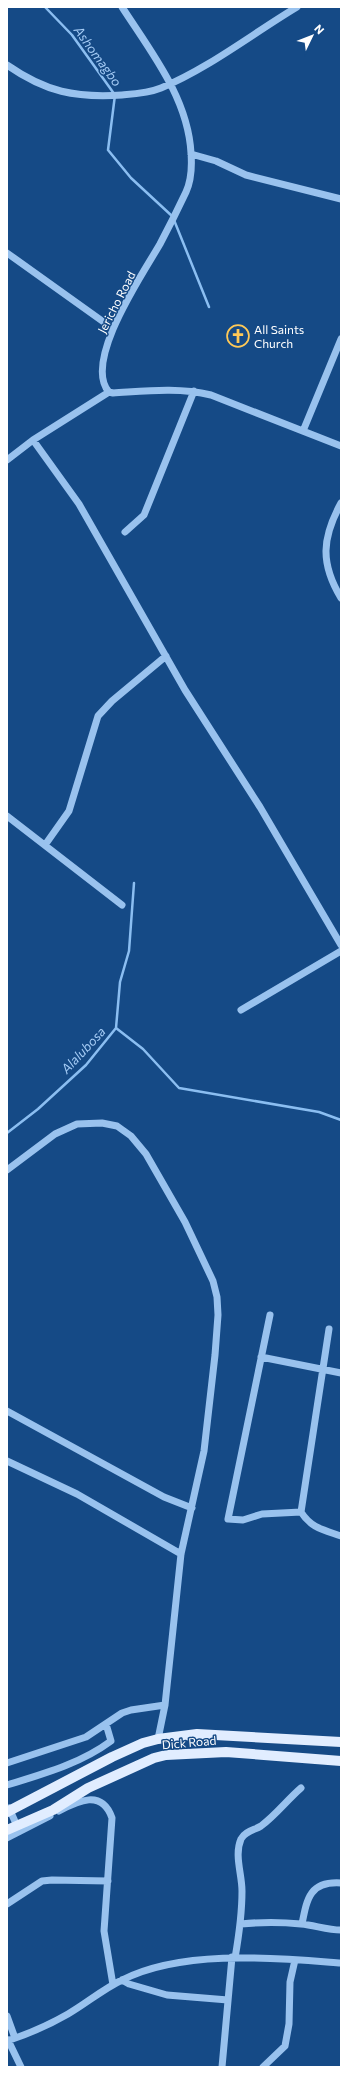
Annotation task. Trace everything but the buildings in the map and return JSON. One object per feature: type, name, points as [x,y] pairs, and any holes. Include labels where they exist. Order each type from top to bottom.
[{"type":"main road","name":"Dick Road","points":[[8,1810],[112,1757],[143,1743],[158,1739],[197,1734],[341,1742]]},
{"type":"main road","name":"Dick Road","points":[[7,1830],[52,1810],[88,1788],[154,1758],[166,1755],[226,1752],[341,1761]]},
{"type":"street","name":"Jericho Road","points":[[109,392],[104,382],[104,361],[112,328],[161,242],[186,191],[191,169],[191,154],[185,121],[171,82],[122,7]]},
{"type":"street","points":[[7,65],[44,87],[77,95],[132,94],[154,90],[209,63],[297,7]]},
{"type":"street","points":[[191,154],[216,161],[246,175],[341,199]]},
{"type":"street","points":[[7,253],[112,328]]},
{"type":"street","points":[[304,431],[341,340]]},
{"type":"street","points":[[7,460],[33,440],[109,392],[174,390],[194,391],[211,395],[341,446]]},
{"type":"street","points":[[125,532],[144,515],[194,391]]},
{"type":"street","points":[[33,440],[79,504],[185,690],[260,807],[341,945]]},
{"type":"street","points":[[341,503],[327,533],[325,546],[327,567],[331,582],[341,598]]},
{"type":"street","points":[[45,845],[69,811],[98,716],[122,692],[166,656]]},
{"type":"street","points":[[7,816],[122,905]]},
{"type":"street","points":[[240,1010],[341,951]]},
{"type":"street","points":[[7,1170],[55,1134],[77,1124],[102,1123],[117,1126],[131,1136],[146,1154],[185,1222],[213,1281],[217,1297],[218,1314],[204,1451],[181,1554],[165,1705],[158,1739]]},
{"type":"street","points":[[270,1315],[228,1519],[242,1520],[262,1514],[301,1512]]},
{"type":"street","points":[[329,1330],[301,1512],[309,1523],[316,1528],[341,1536]]},
{"type":"street","points":[[261,1357],[341,1373]]},
{"type":"street","points":[[7,1411],[164,1497],[192,1508]]},
{"type":"street","points":[[7,1461],[83,1497],[181,1554]]},
{"type":"street","points":[[7,1763],[86,1737],[131,1710],[165,1705]]},
{"type":"street","points":[[7,1785],[64,1767],[90,1755],[111,1741],[106,1724]]},
{"type":"street","points":[[222,2067],[228,2000],[241,1924],[242,1888],[238,1856],[241,1839],[271,1818],[301,1788]]},
{"type":"street","points":[[7,1838],[73,1804],[85,1800],[97,1800],[110,1811],[112,1818],[104,1930],[112,1986]]},
{"type":"street","points":[[8,1810],[17,1826]]},
{"type":"street","points":[[7,1904],[42,1881],[108,1881]]},
{"type":"street","points":[[302,1924],[307,1900],[311,1894],[324,1884],[341,1883]]},
{"type":"street","points":[[241,1924],[264,1922],[302,1924],[328,1930],[341,1930]]},
{"type":"street","points":[[10,2040],[68,2014],[122,1980],[162,1965],[234,1958],[341,1963]]},
{"type":"street","points":[[263,2067],[285,2046],[289,2024],[290,1982],[295,1960]]},
{"type":"street","points":[[122,1980],[129,1984],[167,1995],[228,2000]]},
{"type":"street","points":[[7,2016],[10,2040],[22,2067]]},
{"type":"waterway","name":"Ashomagbo","points":[[45,7],[72,35],[115,95],[108,150],[131,178],[172,216]]},
{"type":"waterway","name":"Ashomagbo","points":[[174,220],[209,307]]},
{"type":"waterway","name":"Alalubosa","points":[[7,1133],[38,1109],[86,1065],[116,1028],[120,982],[129,951],[134,883]]},
{"type":"waterway","points":[[116,1028],[143,1049],[179,1088],[319,1112],[341,1120]]},
{"type":"place","name":"All Saints Church","points":[[238,336]]}]
